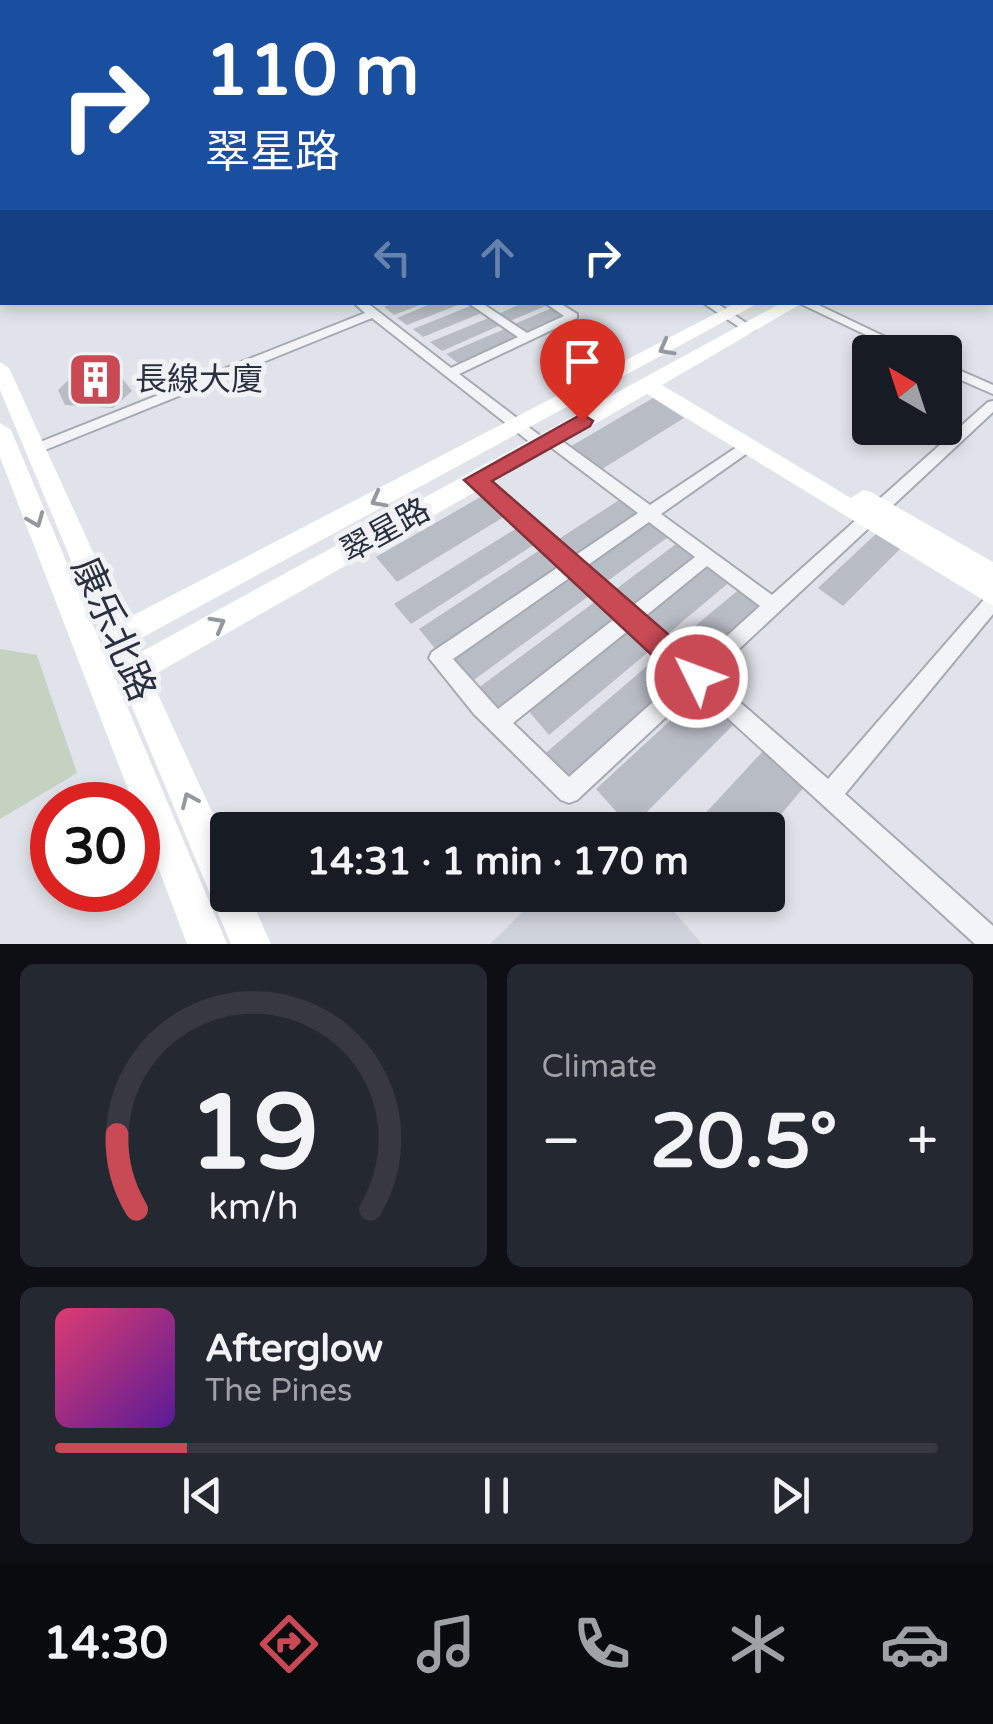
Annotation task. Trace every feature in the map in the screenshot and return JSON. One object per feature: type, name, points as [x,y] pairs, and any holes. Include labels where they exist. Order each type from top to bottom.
[{"type":"street","points":[[362,305],[518,426],[650,514],[774,608]]},
{"type":"street","points":[[477,305],[527,338]]},
{"type":"street","points":[[450,374],[574,316],[554,305]]},
{"type":"street","name":"翠星路","points":[[132,671],[793,305]]},
{"type":"street","points":[[806,305],[874,335]]},
{"type":"street","points":[[716,310],[749,328]]},
{"type":"street","name":"翠星路","points":[[118,638],[518,426],[716,310]]},
{"type":"street","points":[[35,448],[372,314]]},
{"type":"street","name":"康乐北路","points":[[0,368],[210,848]]},
{"type":"street","points":[[962,376],[993,390]]},
{"type":"street","points":[[653,382],[748,446],[993,575]]},
{"type":"street","points":[[653,382],[872,512],[993,598],[828,795]]},
{"type":"street","points":[[748,446],[439,658],[497,723],[569,792],[993,405]]},
{"type":"street","name":"康乐北路","points":[[0,430],[207,944]]},
{"type":"street","points":[[476,480],[993,943]]},
{"type":"street","points":[[497,723],[707,557]]},
{"type":"street","points":[[178,871],[210,848]]},
{"type":"street","name":"康乐北路","points":[[237,912],[251,944]]},
{"type":"shaded area","points":[[523,912],[675,912],[702,944],[490,944]]},
{"type":"green space","points":[[0,649],[37,655],[77,773],[62,782],[30,782],[30,801],[0,819]]},
{"type":"building","points":[[389,305],[420,305],[394,315],[384,307]]},
{"type":"building","points":[[428,305],[458,305],[407,325],[397,318]]},
{"type":"building","points":[[473,305],[484,312],[423,337],[413,329]]},
{"type":"building","points":[[518,305],[548,305],[508,322],[496,315]]},
{"type":"building","points":[[552,308],[564,315],[525,333],[512,325]]},
{"type":"building","points":[[491,317],[503,324],[442,351],[430,342]]},
{"type":"building","points":[[507,328],[519,336],[458,363],[446,354]]},
{"type":"building","name":"長線大廈","points":[[100,359],[120,361],[114,368],[132,391],[113,408],[65,405],[58,390],[85,364]]},
{"type":"building","points":[[653,398],[684,418],[599,471],[568,448]]},
{"type":"building","points":[[484,495],[507,515],[397,582],[376,557]]},
{"type":"building","points":[[624,497],[643,512],[573,559],[554,542]]},
{"type":"building","points":[[650,519],[671,535],[602,585],[581,566]]},
{"type":"building","points":[[517,528],[535,544],[411,624],[394,604]]},
{"type":"building","points":[[878,532],[902,547],[843,606],[818,588]]},
{"type":"building","points":[[680,541],[701,557],[633,611],[612,592]]},
{"type":"building","points":[[543,548],[562,566],[437,651],[419,629]]},
{"type":"building","points":[[709,563],[732,580],[664,637],[641,618]]},
{"type":"building","points":[[573,575],[593,593],[467,685],[447,662]]},
{"type":"building","points":[[742,587],[768,607],[697,669],[671,646]]},
{"type":"building","points":[[600,598],[622,618],[495,716],[474,691]]},
{"type":"building","points":[[628,627],[652,649],[549,735],[526,708]]},
{"type":"building","points":[[660,655],[687,679],[568,787],[541,757]]},
{"type":"building","points":[[699,694],[733,725],[647,812],[617,812],[596,789]]},
{"type":"building","points":[[763,751],[804,787],[783,812],[707,812]]},
{"type":"place","name":"長線大廈","points":[[96,379]]},
{"type":"route","points":[[582,421],[476,480],[697,677]]}]
